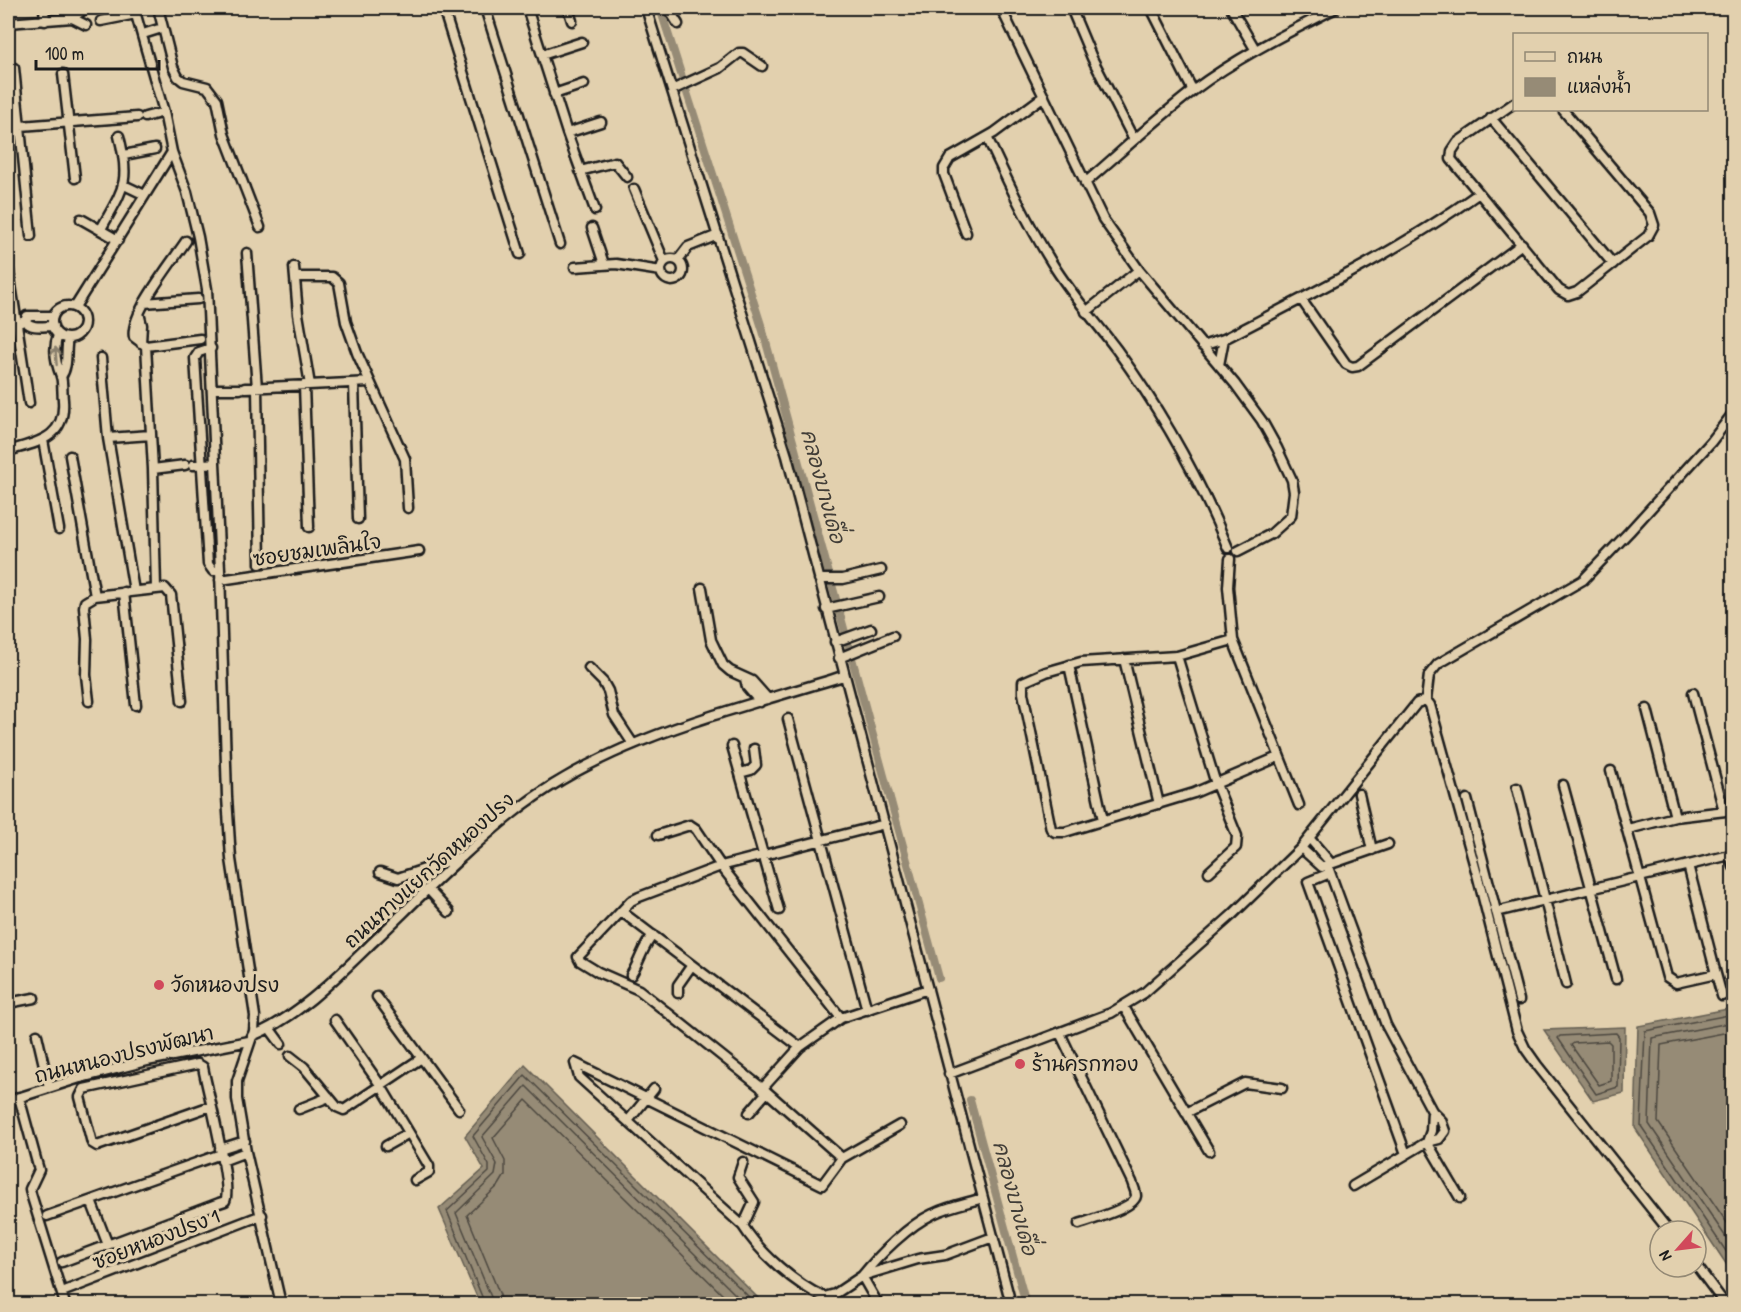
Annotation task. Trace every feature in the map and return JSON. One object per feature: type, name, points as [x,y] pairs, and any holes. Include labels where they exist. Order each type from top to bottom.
[{"type":"street","points":[[44,8],[45,21]]},
{"type":"street","points":[[158,8],[153,31],[164,112],[172,152],[187,192],[198,237],[207,289],[211,348],[217,389],[215,463],[227,797],[231,859],[255,1016],[236,1088],[246,1152],[281,1305]]},
{"type":"street","points":[[443,8],[520,254]]},
{"type":"street","points":[[485,8],[560,244]]},
{"type":"street","points":[[528,8],[567,134],[595,210]]},
{"type":"street","points":[[568,8],[572,21]]},
{"type":"street","points":[[646,8],[679,87],[718,235],[833,607],[846,656],[843,676],[885,824],[1011,1305]]},
{"type":"street","points":[[669,8],[678,24]]},
{"type":"street","points":[[1001,8],[1103,219],[1139,270],[1219,365],[1262,421],[1292,480],[1294,492],[1291,516],[1271,534],[1238,551]]},
{"type":"street","points":[[1071,8],[1092,58],[1134,141]]},
{"type":"street","points":[[1151,8],[1193,91]]},
{"type":"street","points":[[1231,8],[1255,49]]},
{"type":"street","points":[[1085,183],[1193,91],[1255,49],[1336,8]]},
{"type":"street","points":[[8,18],[8,23],[45,21],[72,18],[83,10]]},
{"type":"street","points":[[101,21],[135,11],[153,31],[178,77],[183,81],[207,87],[214,94],[228,149],[260,227]]},
{"type":"street","points":[[72,18],[86,25]]},
{"type":"street","points":[[542,55],[582,42]]},
{"type":"street","points":[[679,87],[720,68],[739,53],[744,53],[762,66]]},
{"type":"street","points":[[14,68],[31,236]]},
{"type":"street","points":[[63,74],[75,178]]},
{"type":"street","points":[[554,94],[584,84]]},
{"type":"street","points":[[966,232],[946,180],[944,168],[950,158],[987,137],[1044,96]]},
{"type":"street","points":[[1513,104],[1458,142],[1451,155],[1461,172],[1559,290],[1568,295],[1577,292],[1648,236],[1652,232],[1654,220],[1564,111]]},
{"type":"street","points":[[8,127],[141,117],[164,112]]},
{"type":"street","points":[[1491,118],[1613,264]]},
{"type":"street","points":[[567,134],[601,122]]},
{"type":"street","points":[[101,230],[124,185],[124,155],[119,136]]},
{"type":"street","points":[[987,137],[1031,227],[1052,263],[1117,351],[1171,433],[1196,478],[1228,548],[1226,552],[1230,559],[1228,587],[1233,640],[1299,805]]},
{"type":"street","points":[[124,155],[155,149]]},
{"type":"street","points":[[75,307],[172,152]]},
{"type":"street","points":[[580,171],[615,162],[627,177]]},
{"type":"street","points":[[124,185],[146,195]]},
{"type":"street","points":[[634,189],[664,261],[661,271]]},
{"type":"street","points":[[1203,346],[1224,339],[1301,299],[1420,232],[1479,193]]},
{"type":"street","points":[[81,219],[118,240]]},
{"type":"street","points":[[592,228],[604,264]]},
{"type":"street","points":[[678,260],[688,247],[718,235]]},
{"type":"street","points":[[186,241],[144,303],[134,324],[133,332],[134,337],[143,344],[200,339]]},
{"type":"street","points":[[1301,299],[1346,364],[1352,367],[1358,366],[1522,244]]},
{"type":"street","points":[[247,254],[258,388],[260,564]]},
{"type":"street","points":[[664,261],[678,260]]},
{"type":"street","points":[[575,267],[604,264],[661,271],[667,280],[678,279],[683,270],[678,260]]},
{"type":"street","points":[[8,265],[21,322],[29,403]]},
{"type":"street","points":[[294,267],[307,385],[309,527]]},
{"type":"street","points":[[1086,312],[1139,270]]},
{"type":"street","points":[[295,277],[336,279],[342,294],[350,335],[405,459],[408,508]]},
{"type":"street","points":[[144,303],[198,299]]},
{"type":"street","points":[[64,306],[75,307],[83,314],[84,325],[79,335],[68,338],[58,335],[53,326],[53,316],[64,306]]},
{"type":"street","points":[[8,326],[21,322],[27,316],[53,316]]},
{"type":"street","points":[[21,322],[34,326],[53,326]]},
{"type":"street","points":[[8,451],[43,440],[52,434],[62,417],[64,407],[61,377],[57,370],[58,335]]},
{"type":"street","points":[[61,377],[66,370],[68,338]]},
{"type":"street","points":[[1219,365],[1224,339]]},
{"type":"street","points":[[143,344],[153,469],[156,588]]},
{"type":"street","points":[[211,348],[199,352],[195,358],[208,564],[209,569],[220,570]]},
{"type":"street","points":[[101,358],[108,438],[134,591]]},
{"type":"street","points":[[217,389],[370,382]]},
{"type":"street","points":[[354,383],[358,519]]},
{"type":"street","points":[[1659,1219],[1537,1065],[1517,1031],[1472,855],[1430,705],[1426,700],[1429,675],[1438,664],[1583,580],[1711,442],[1734,412]]},
{"type":"street","points":[[108,438],[151,435]]},
{"type":"street","points":[[43,440],[59,529]]},
{"type":"street","points":[[70,456],[95,596]]},
{"type":"street","points":[[153,469],[215,463]]},
{"type":"street","points":[[1228,548],[1236,548],[1238,551]]},
{"type":"street","name":"ซอยชมเพลินใจ","points":[[219,580],[419,551]]},
{"type":"street","points":[[1230,559],[1238,556],[1238,551]]},
{"type":"street","points":[[825,579],[843,579],[880,570]]},
{"type":"street","points":[[89,702],[86,675],[85,602],[95,596],[156,588],[165,588],[171,595],[182,701]]},
{"type":"street","points":[[702,588],[711,640],[723,665],[745,679],[747,687],[764,701]]},
{"type":"street","points":[[124,592],[136,705]]},
{"type":"street","points":[[833,607],[879,597]]},
{"type":"street","points":[[840,640],[871,628]]},
{"type":"street","points":[[846,656],[893,636]]},
{"type":"street","points":[[1233,640],[1177,656],[1092,661],[1069,665],[1023,682],[1050,824],[1055,832],[1059,833],[1159,804],[1194,793],[1278,757]]},
{"type":"street","points":[[1177,656],[1216,784],[1237,841],[1236,847],[1209,872]]},
{"type":"street","points":[[1124,659],[1159,804]]},
{"type":"street","points":[[1069,665],[1103,820]]},
{"type":"street","points":[[589,668],[603,682],[608,691],[614,715],[633,744]]},
{"type":"street","name":"ถนนทางแยกวัดหนองปรง","points":[[250,1039],[272,1032],[431,892],[464,856],[513,813],[541,793],[579,770],[633,744],[843,676]]},
{"type":"street","points":[[1628,829],[1675,817],[1729,811],[1693,693]]},
{"type":"street","points":[[949,1074],[1124,1007],[1144,993],[1232,915],[1310,839],[1418,703],[1426,700]]},
{"type":"street","points":[[1647,709],[1675,817]]},
{"type":"street","points":[[788,719],[867,1010]]},
{"type":"street","points":[[732,746],[779,910]]},
{"type":"street","points":[[740,773],[751,770],[756,765],[754,749]]},
{"type":"street","points":[[1611,771],[1667,977],[1676,983],[1716,974]]},
{"type":"street","points":[[1563,785],[1616,979]]},
{"type":"street","points":[[1517,788],[1566,984]]},
{"type":"street","points":[[1359,794],[1372,850]]},
{"type":"street","points":[[1467,799],[1519,1000]]},
{"type":"street","points":[[842,1158],[764,1091],[639,990],[612,979],[580,961],[578,957],[631,901],[639,897],[721,866],[885,824]]},
{"type":"street","points":[[658,835],[690,825],[696,829],[721,866],[841,1018]]},
{"type":"street","points":[[1310,839],[1329,861],[1329,870],[1386,1025],[1432,1111],[1442,1120],[1445,1131],[1439,1139],[1427,1142],[1353,1186]]},
{"type":"street","points":[[1388,844],[1329,870],[1308,882],[1406,1154]]},
{"type":"street","points":[[1301,848],[1317,864],[1329,870]]},
{"type":"street","points":[[1496,912],[1732,854],[1734,867]]},
{"type":"street","points":[[380,872],[398,878],[464,856]]},
{"type":"street","points":[[1688,865],[1722,996]]},
{"type":"street","points":[[431,892],[449,912]]},
{"type":"street","points":[[622,912],[800,1047]]},
{"type":"street","points":[[631,975],[645,945],[653,935]]},
{"type":"street","points":[[678,993],[678,985],[692,965]]},
{"type":"street","points":[[749,1113],[800,1047],[841,1018],[928,989]]},
{"type":"street","points":[[377,997],[420,1059],[459,1109]]},
{"type":"street","points":[[8,1003],[34,998]]},
{"type":"street","points":[[1124,1007],[1209,1151]]},
{"type":"street","points":[[335,1020],[381,1086],[429,1166],[429,1172],[415,1180]]},
{"type":"street","points":[[272,1032],[280,1043]]},
{"type":"street","points":[[1060,1033],[1132,1182],[1136,1195],[1127,1206],[1079,1224]]},
{"type":"street","points":[[37,1035],[49,1087]]},
{"type":"street","name":"ถนนหนองปรงพัฒนา","points":[[8,1101],[49,1087],[147,1061],[250,1039]]},
{"type":"street","points":[[290,1056],[304,1067],[340,1109],[347,1110],[420,1059]]},
{"type":"street","points":[[900,1125],[842,1158],[822,1185],[575,1063],[579,1077],[743,1226],[750,1237],[780,1267],[824,1298],[835,1294],[862,1276],[873,1263],[919,1222],[939,1211],[983,1198]]},
{"type":"street","points":[[62,1262],[225,1201],[227,1194],[221,1154],[203,1067],[198,1064],[84,1089],[80,1094],[92,1143],[97,1146],[211,1106]]},
{"type":"street","points":[[1186,1113],[1245,1083],[1282,1088]]},
{"type":"street","points":[[628,1121],[654,1089]]},
{"type":"street","points":[[299,1109],[329,1097]]},
{"type":"street","points":[[19,1098],[39,1170],[30,1189],[31,1194],[65,1305]]},
{"type":"street","points":[[1427,1142],[1431,1131],[1432,1111]]},
{"type":"street","points":[[386,1146],[410,1133]]},
{"type":"street","points":[[47,1216],[221,1154],[244,1141]]},
{"type":"street","points":[[1427,1142],[1460,1198]]},
{"type":"street","points":[[221,1154],[246,1152]]},
{"type":"street","points":[[743,1162],[738,1176],[754,1202],[743,1226]]},
{"type":"street","points":[[91,1201],[108,1245]]},
{"type":"street","name":"ซอยหนองปรง 1","points":[[62,1293],[262,1215]]},
{"type":"street","points":[[862,1276],[918,1259],[945,1255],[993,1237]]},
{"type":"street","points":[[862,1276],[878,1305]]},
{"type":"street","points":[[1706,1279],[1725,1305]]},
{"type":"water","points":[[1734,1008],[1733,1274],[1708,1237],[1708,1219],[1696,1219],[1635,1128],[1638,1026]]},
{"type":"water","points":[[1625,1027],[1624,1093],[1593,1101],[1544,1030]]},
{"type":"water","points":[[525,1065],[764,1304],[480,1304],[439,1209],[484,1169],[465,1136]]},
{"type":"waterway","name":"คลองบางเดื่อ","points":[[660,8],[763,331],[939,978]]},
{"type":"waterway","name":"คลองบางเดื่อ","points":[[970,1100],[1026,1304]]},
{"type":"place","name":"วัดหนองปรง","points":[[159,985]]},
{"type":"place","name":"ร้านครกทอง","points":[[1020,1064]]}]
